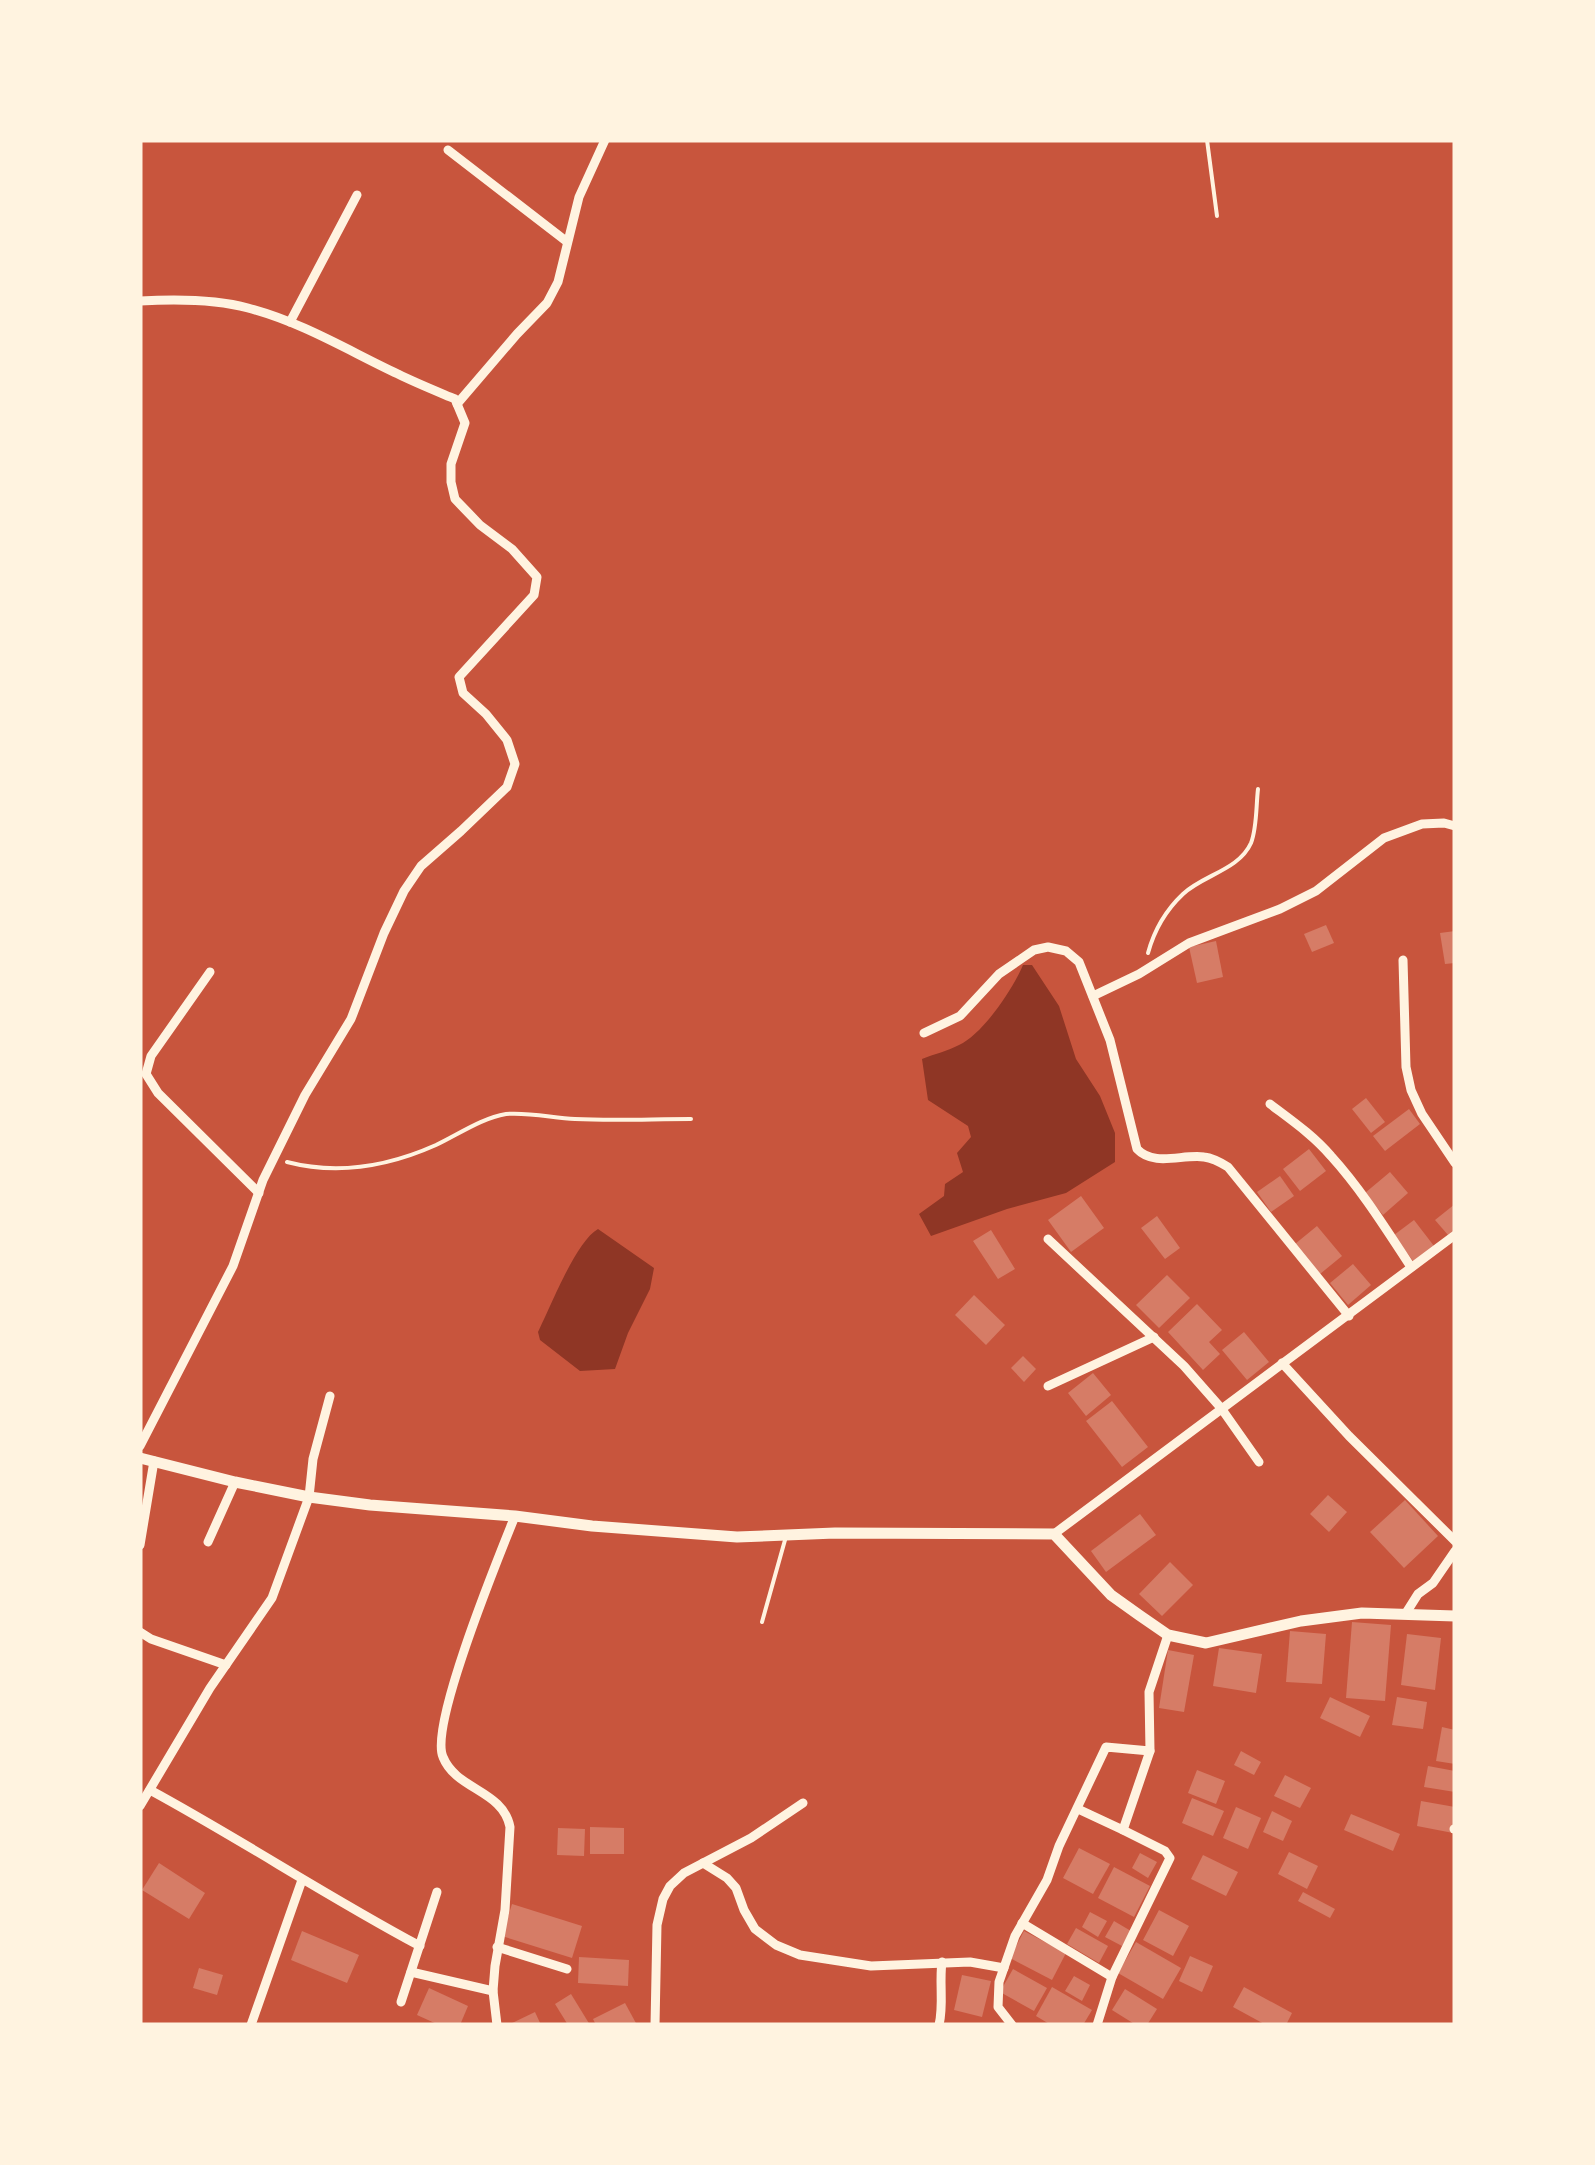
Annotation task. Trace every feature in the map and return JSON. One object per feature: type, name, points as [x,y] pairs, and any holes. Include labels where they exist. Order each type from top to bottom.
[{"type":"street","points":[[457,404],[547,303],[558,282],[579,196],[605,140]]},
{"type":"street","points":[[448,150],[566,241]]},
{"type":"street","points":[[290,322],[357,194]]},
{"type":"street","points":[[140,302],[248,308],[290,322],[455,399],[464,423],[451,464],[450,482],[455,499],[480,525],[512,548],[537,577],[534,595],[459,677],[463,693],[507,740],[514,764],[506,787],[421,866],[404,892],[350,1019],[263,1180],[234,1266],[140,1446]]},
{"type":"street","points":[[1093,996],[1143,972],[1189,943],[1280,909],[1316,891],[1384,838],[1422,824],[1444,822],[1455,826]]},
{"type":"street","points":[[924,1033],[960,1016],[999,974],[1034,950],[1048,947],[1066,951],[1079,962],[1110,1040],[1136,1149],[1158,1159],[1206,1157],[1228,1167],[1349,1316]]},
{"type":"street","points":[[1402,960],[1406,1066],[1411,1090],[1455,1163]]},
{"type":"street","points":[[210,972],[151,1056],[146,1074],[158,1093],[259,1193]]},
{"type":"street","points":[[1270,1104],[1332,1156],[1411,1267]]},
{"type":"street","points":[[140,1458],[310,1497],[592,1526],[737,1537],[1054,1534],[1455,1235]]},
{"type":"street","points":[[1048,1239],[1184,1366],[1260,1462]]},
{"type":"street","points":[[1048,1386],[1154,1337]]},
{"type":"street","points":[[1282,1363],[1348,1436],[1455,1541]]},
{"type":"street","points":[[140,1806],[210,1688],[272,1598],[310,1497],[318,1432],[330,1396]]},
{"type":"street","points":[[140,1545],[154,1461]]},
{"type":"street","points":[[208,1542],[234,1482]]},
{"type":"street","points":[[486,2025],[496,2021],[493,1990],[506,1910],[510,1826],[500,1804],[454,1774],[442,1756],[440,1741],[464,1654],[514,1516]]},
{"type":"street","points":[[1054,1534],[1111,1595],[1168,1635],[1206,1643],[1301,1621],[1362,1613],[1455,1616]]},
{"type":"street","points":[[1406,1613],[1455,1551]]},
{"type":"street","points":[[140,1632],[226,1664]]},
{"type":"street","points":[[1123,1830],[1150,1751],[1148,1692],[1168,1635]]},
{"type":"street","points":[[1012,2025],[998,2007],[999,1982],[1022,1923],[1047,1880],[1106,1748],[1150,1751]]},
{"type":"street","points":[[150,1790],[420,1946]]},
{"type":"street","points":[[655,2025],[657,1925],[670,1886],[684,1873],[751,1838],[803,1803]]},
{"type":"street","points":[[1078,1809],[1165,1851],[1170,1858],[1112,1978],[1097,2025]]},
{"type":"street","points":[[704,1863],[736,1888],[755,1928],[800,1955],[871,1966],[970,1962],[1004,1968]]},
{"type":"street","points":[[251,2025],[302,1880]]},
{"type":"street","points":[[401,2002],[437,1892]]},
{"type":"street","points":[[1022,1923],[1112,1978]]},
{"type":"street","points":[[498,1947],[567,1968]]},
{"type":"street","points":[[939,2025],[942,1962]]},
{"type":"street","points":[[411,1972],[493,1990]]},
{"type":"lane","points":[[762,1622],[786,1535]]},
{"type":"path","points":[[1208,140],[1217,216]]},
{"type":"path","points":[[1143,972],[1152,936],[1166,913],[1184,892],[1232,864],[1252,842],[1258,789]]},
{"type":"path","points":[[275,1160],[308,1168],[357,1168],[397,1160],[491,1118],[510,1114],[577,1120],[690,1118]]},
{"type":"shaded area","points":[[1023,965],[1032,965],[1059,1006],[1076,1059],[1100,1096],[1115,1133],[1115,1162],[1066,1193],[931,1236],[919,1214],[944,1196],[945,1184],[963,1172],[957,1153],[971,1137],[968,1126],[928,1100],[922,1059],[959,1045],[978,1031],[1005,998]]},
{"type":"shaded area","points":[[598,1229],[654,1268],[650,1289],[615,1369],[580,1371],[540,1340],[538,1332],[581,1247]]},
{"type":"building","points":[[1326,925],[1334,943],[1312,952],[1304,934]]},
{"type":"building","points":[[1455,931],[1455,963],[1445,964],[1440,933]]},
{"type":"building","points":[[1216,941],[1223,977],[1197,983],[1189,947]]},
{"type":"building","points":[[1366,1098],[1385,1122],[1371,1133],[1352,1109]]},
{"type":"building","points":[[1409,1109],[1420,1124],[1385,1151],[1373,1136]]},
{"type":"building","points":[[1309,1149],[1326,1171],[1300,1191],[1283,1169]]},
{"type":"building","points":[[1390,1172],[1408,1193],[1383,1215],[1365,1193]]},
{"type":"building","points":[[1280,1176],[1294,1196],[1271,1212],[1257,1192]]},
{"type":"building","points":[[1081,1196],[1104,1228],[1071,1252],[1048,1220]]},
{"type":"building","points":[[1455,1204],[1455,1229],[1448,1235],[1435,1220]]},
{"type":"building","points":[[1157,1216],[1180,1248],[1165,1259],[1141,1228]]},
{"type":"building","points":[[1414,1220],[1434,1246],[1413,1261],[1394,1235]]},
{"type":"building","points":[[1317,1226],[1342,1256],[1320,1274],[1295,1244]]},
{"type":"building","points":[[991,1230],[1015,1269],[998,1279],[973,1241]]},
{"type":"building","points":[[1353,1264],[1371,1285],[1348,1305],[1330,1283]]},
{"type":"building","points":[[1167,1275],[1190,1298],[1159,1328],[1136,1305]]},
{"type":"building","points":[[974,1295],[1005,1325],[986,1345],[955,1315]]},
{"type":"building","points":[[1197,1304],[1222,1330],[1209,1342],[1220,1354],[1203,1370],[1168,1332]]},
{"type":"building","points":[[1244,1332],[1269,1362],[1247,1380],[1222,1350]]},
{"type":"building","points":[[1023,1356],[1036,1369],[1024,1382],[1011,1368]]},
{"type":"building","points":[[1093,1373],[1111,1395],[1086,1416],[1068,1393]]},
{"type":"building","points":[[1112,1401],[1148,1447],[1122,1467],[1086,1421]]},
{"type":"building","points":[[1328,1495],[1347,1512],[1329,1532],[1310,1514]]},
{"type":"building","points":[[1405,1500],[1438,1536],[1404,1568],[1370,1532]]},
{"type":"building","points":[[1140,1514],[1156,1535],[1106,1572],[1091,1551]]},
{"type":"building","points":[[1170,1562],[1193,1585],[1162,1616],[1139,1594]]},
{"type":"building","points":[[1352,1622],[1391,1625],[1385,1701],[1346,1698]]},
{"type":"building","points":[[1290,1631],[1326,1634],[1322,1684],[1286,1682]]},
{"type":"building","points":[[1407,1634],[1441,1638],[1435,1690],[1401,1685]]},
{"type":"building","points":[[1219,1648],[1262,1654],[1256,1693],[1213,1686]]},
{"type":"building","points":[[1168,1650],[1194,1655],[1184,1712],[1159,1708]]},
{"type":"building","points":[[1330,1697],[1370,1716],[1360,1737],[1320,1718]]},
{"type":"building","points":[[1397,1697],[1427,1702],[1423,1729],[1392,1725]]},
{"type":"building","points":[[1442,1727],[1455,1730],[1455,1764],[1436,1761]]},
{"type":"building","points":[[1241,1751],[1261,1762],[1254,1775],[1234,1765]]},
{"type":"building","points":[[1428,1766],[1455,1771],[1455,1792],[1424,1787]]},
{"type":"building","points":[[1197,1770],[1225,1781],[1216,1804],[1188,1793]]},
{"type":"building","points":[[1285,1775],[1311,1788],[1300,1808],[1274,1796]]},
{"type":"building","points":[[1192,1798],[1224,1811],[1213,1836],[1182,1823]]},
{"type":"building","points":[[1421,1801],[1455,1807],[1453,1833],[1417,1826]]},
{"type":"building","points":[[1236,1807],[1261,1818],[1248,1849],[1223,1838]]},
{"type":"building","points":[[1272,1811],[1292,1821],[1283,1841],[1263,1832]]},
{"type":"building","points":[[1351,1814],[1400,1834],[1393,1851],[1344,1830]]},
{"type":"building","points":[[590,1827],[624,1828],[624,1854],[590,1854]]},
{"type":"building","points":[[558,1828],[585,1829],[584,1856],[557,1855]]},
{"type":"building","points":[[1079,1848],[1110,1864],[1093,1894],[1063,1878]]},
{"type":"building","points":[[1289,1852],[1318,1866],[1307,1889],[1278,1874]]},
{"type":"building","points":[[1140,1853],[1157,1862],[1148,1878],[1132,1868]]},
{"type":"building","points":[[1203,1855],[1238,1872],[1226,1896],[1191,1879]]},
{"type":"building","points":[[159,1863],[205,1893],[189,1919],[142,1890]]},
{"type":"building","points":[[1114,1867],[1150,1886],[1134,1917],[1098,1898]]},
{"type":"building","points":[[1303,1892],[1335,1909],[1330,1918],[1298,1901]]},
{"type":"building","points":[[512,1904],[582,1926],[572,1958],[502,1936]]},
{"type":"building","points":[[1159,1910],[1189,1926],[1173,1956],[1143,1940]]},
{"type":"building","points":[[1090,1912],[1107,1921],[1098,1937],[1082,1927]]},
{"type":"building","points":[[1114,1921],[1131,1931],[1122,1946],[1105,1937]]},
{"type":"building","points":[[1076,1928],[1108,1946],[1099,1963],[1067,1944]]},
{"type":"building","points":[[302,1931],[359,1955],[347,1983],[291,1960]]},
{"type":"building","points":[[1024,1931],[1066,1953],[1052,1980],[1010,1958]]},
{"type":"building","points":[[1136,1942],[1181,1968],[1163,1999],[1118,1973]]},
{"type":"building","points":[[1190,1956],[1213,1966],[1202,1992],[1179,1981]]},
{"type":"building","points":[[579,1957],[629,1960],[628,1986],[578,1983]]},
{"type":"building","points":[[199,1968],[223,1975],[217,1995],[193,1988]]},
{"type":"building","points":[[1013,1969],[1047,1988],[1034,2011],[1000,1992]]},
{"type":"building","points":[[962,1975],[991,1981],[982,2017],[954,2010]]},
{"type":"building","points":[[1074,1976],[1090,1985],[1082,2001],[1065,1991]]},
{"type":"building","points":[[1052,1987],[1092,2010],[1083,2025],[1051,2025],[1036,2016]]},
{"type":"building","points":[[1244,1987],[1292,2013],[1286,2025],[1266,2025],[1233,2007]]},
{"type":"building","points":[[429,1988],[468,2006],[460,2025],[439,2025],[417,2015]]},
{"type":"building","points":[[1125,1989],[1157,2009],[1147,2025],[1136,2025],[1112,2010]]},
{"type":"building","points":[[571,1994],[590,2025],[568,2025],[555,2004]]},
{"type":"building","points":[[625,2003],[637,2025],[596,2025],[593,2019]]},
{"type":"building","points":[[535,2012],[541,2025],[508,2025]]}]
